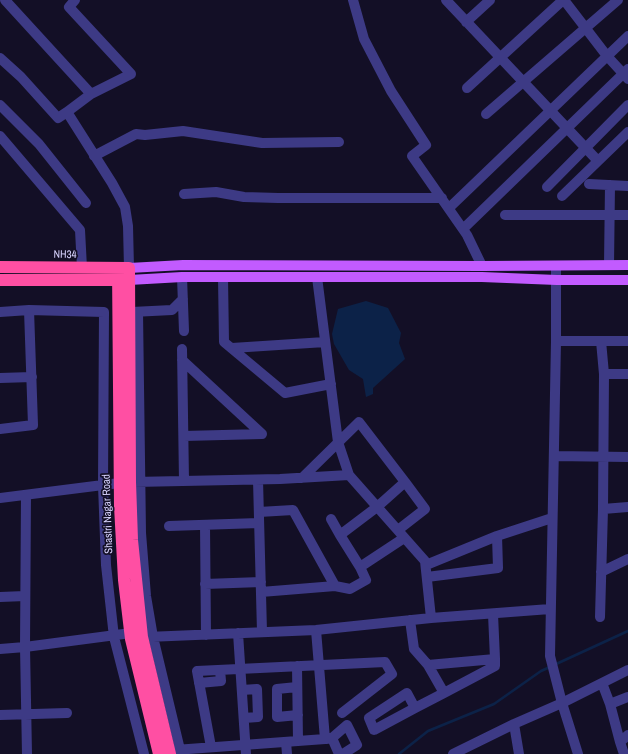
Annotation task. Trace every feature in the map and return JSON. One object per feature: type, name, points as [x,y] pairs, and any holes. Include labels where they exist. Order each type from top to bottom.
[{"type":"highway","name":"NH34","points":[[0,267],[82,268],[124,274]]},
{"type":"highway","points":[[17,280],[18,267]]},
{"type":"highway","points":[[0,280],[124,274],[134,312],[130,483]]},
{"type":"highway","name":"Shastri Nagar Road","points":[[124,274],[117,312],[130,483],[122,547],[168,753]]},
{"type":"highway","points":[[117,312],[134,312]]},
{"type":"main road","points":[[124,274],[183,265],[628,265]]},
{"type":"main road","points":[[482,266],[482,277]]},
{"type":"main road","points":[[124,274],[223,278],[482,277],[557,280],[628,280]]},
{"type":"street","points":[[5,0],[91,94]]},
{"type":"street","points":[[0,58],[21,77],[58,118],[91,94],[131,74],[69,7],[74,0]]},
{"type":"street","points":[[353,0],[364,39],[391,90],[426,145],[412,156],[463,230],[482,266]]},
{"type":"street","points":[[446,0],[598,161]]},
{"type":"street","points":[[466,22],[490,0]]},
{"type":"street","points":[[463,230],[626,74],[607,56],[564,0],[467,88]]},
{"type":"street","points":[[486,114],[618,0]]},
{"type":"street","points":[[448,208],[628,36]]},
{"type":"street","points":[[547,187],[628,105]]},
{"type":"street","points":[[0,106],[39,144],[86,203]]},
{"type":"street","points":[[67,112],[112,183],[125,207],[128,226],[124,274]]},
{"type":"street","points":[[94,156],[136,134],[145,135],[183,131],[262,143],[339,142]]},
{"type":"street","points":[[562,196],[628,132]]},
{"type":"street","points":[[0,136],[80,230],[82,268]]},
{"type":"street","points":[[589,184],[628,186]]},
{"type":"street","points":[[609,265],[610,185]]},
{"type":"street","points":[[184,194],[216,192],[244,197],[278,198],[442,198]]},
{"type":"street","points":[[505,215],[628,215]]},
{"type":"street","points":[[556,266],[557,280],[550,656],[556,682],[578,754]]},
{"type":"street","points":[[182,277],[184,331]]},
{"type":"street","points":[[317,277],[338,442],[349,475],[425,561],[431,618]]},
{"type":"street","points":[[223,278],[224,342],[285,393],[331,384]]},
{"type":"street","points":[[134,312],[172,310],[183,299]]},
{"type":"street","points":[[0,312],[29,310],[117,312]]},
{"type":"street","points":[[0,429],[33,425],[29,310]]},
{"type":"street","points":[[104,312],[103,485],[106,565],[114,636],[144,754]]},
{"type":"street","points":[[556,341],[628,341]]},
{"type":"street","points":[[600,617],[604,457],[604,374],[601,341]]},
{"type":"street","points":[[232,348],[326,342]]},
{"type":"street","points":[[182,349],[184,481]]},
{"type":"street","points":[[182,360],[262,434],[184,436]]},
{"type":"street","points":[[604,374],[628,374]]},
{"type":"street","points":[[0,378],[32,377]]},
{"type":"street","points":[[302,478],[359,422],[425,509],[401,534],[360,567]]},
{"type":"street","points":[[554,456],[628,457]]},
{"type":"street","points":[[0,498],[130,483],[258,480],[349,475]]},
{"type":"street","points":[[258,480],[262,632]]},
{"type":"street","points":[[340,535],[377,507],[405,482]]},
{"type":"street","points":[[130,483],[141,533],[146,596],[142,636],[168,753],[211,747],[246,749],[286,742],[329,738],[347,725],[357,745],[343,754]]},
{"type":"street","points":[[26,495],[25,647],[27,754]]},
{"type":"street","points":[[603,508],[628,507]]},
{"type":"street","points":[[259,512],[293,510],[335,586]]},
{"type":"street","points":[[426,565],[497,536],[552,518]]},
{"type":"street","points":[[205,584],[261,587],[335,586],[350,589],[366,580],[360,567],[331,519]]},
{"type":"street","points":[[168,526],[259,523]]},
{"type":"street","points":[[205,525],[206,635]]},
{"type":"street","points":[[427,576],[498,568],[497,536]]},
{"type":"street","points":[[601,572],[628,559]]},
{"type":"street","points":[[0,597],[25,596]]},
{"type":"street","points":[[0,648],[25,647],[114,636],[206,635],[316,630],[431,618],[550,609]]},
{"type":"street","points":[[415,708],[496,666],[493,614]]},
{"type":"street","points":[[410,620],[414,649],[428,665],[444,693]]},
{"type":"street","points":[[316,630],[319,665],[329,738],[339,754]]},
{"type":"street","points":[[238,633],[246,749]]},
{"type":"street","points":[[428,665],[495,659]]},
{"type":"street","points":[[211,747],[199,683],[221,682],[220,670],[385,662],[392,674],[342,713]]},
{"type":"street","points":[[297,666],[298,741]]},
{"type":"street","points":[[459,753],[514,724],[562,703],[628,670]]},
{"type":"street","points":[[602,683],[610,704],[624,754]]},
{"type":"street","points":[[297,687],[277,689],[277,717],[298,715]]},
{"type":"street","points":[[242,690],[257,689],[258,717],[244,718]]},
{"type":"street","points":[[610,704],[628,696]]},
{"type":"street","points":[[0,714],[67,713]]},
{"type":"street","points":[[514,724],[520,754]]},
{"type":"street","points":[[620,742],[628,735]]},
{"type":"street","points":[[286,742],[287,754]]},
{"type":"water","points":[[366,301],[388,308],[401,333],[399,343],[405,359],[373,388],[373,394],[366,397],[363,379],[349,370],[334,344],[332,334],[338,309]]},
{"type":"waterway","points":[[554,665],[628,631]]},
{"type":"waterway","points":[[399,754],[428,731],[494,704],[541,671],[550,667]]}]
